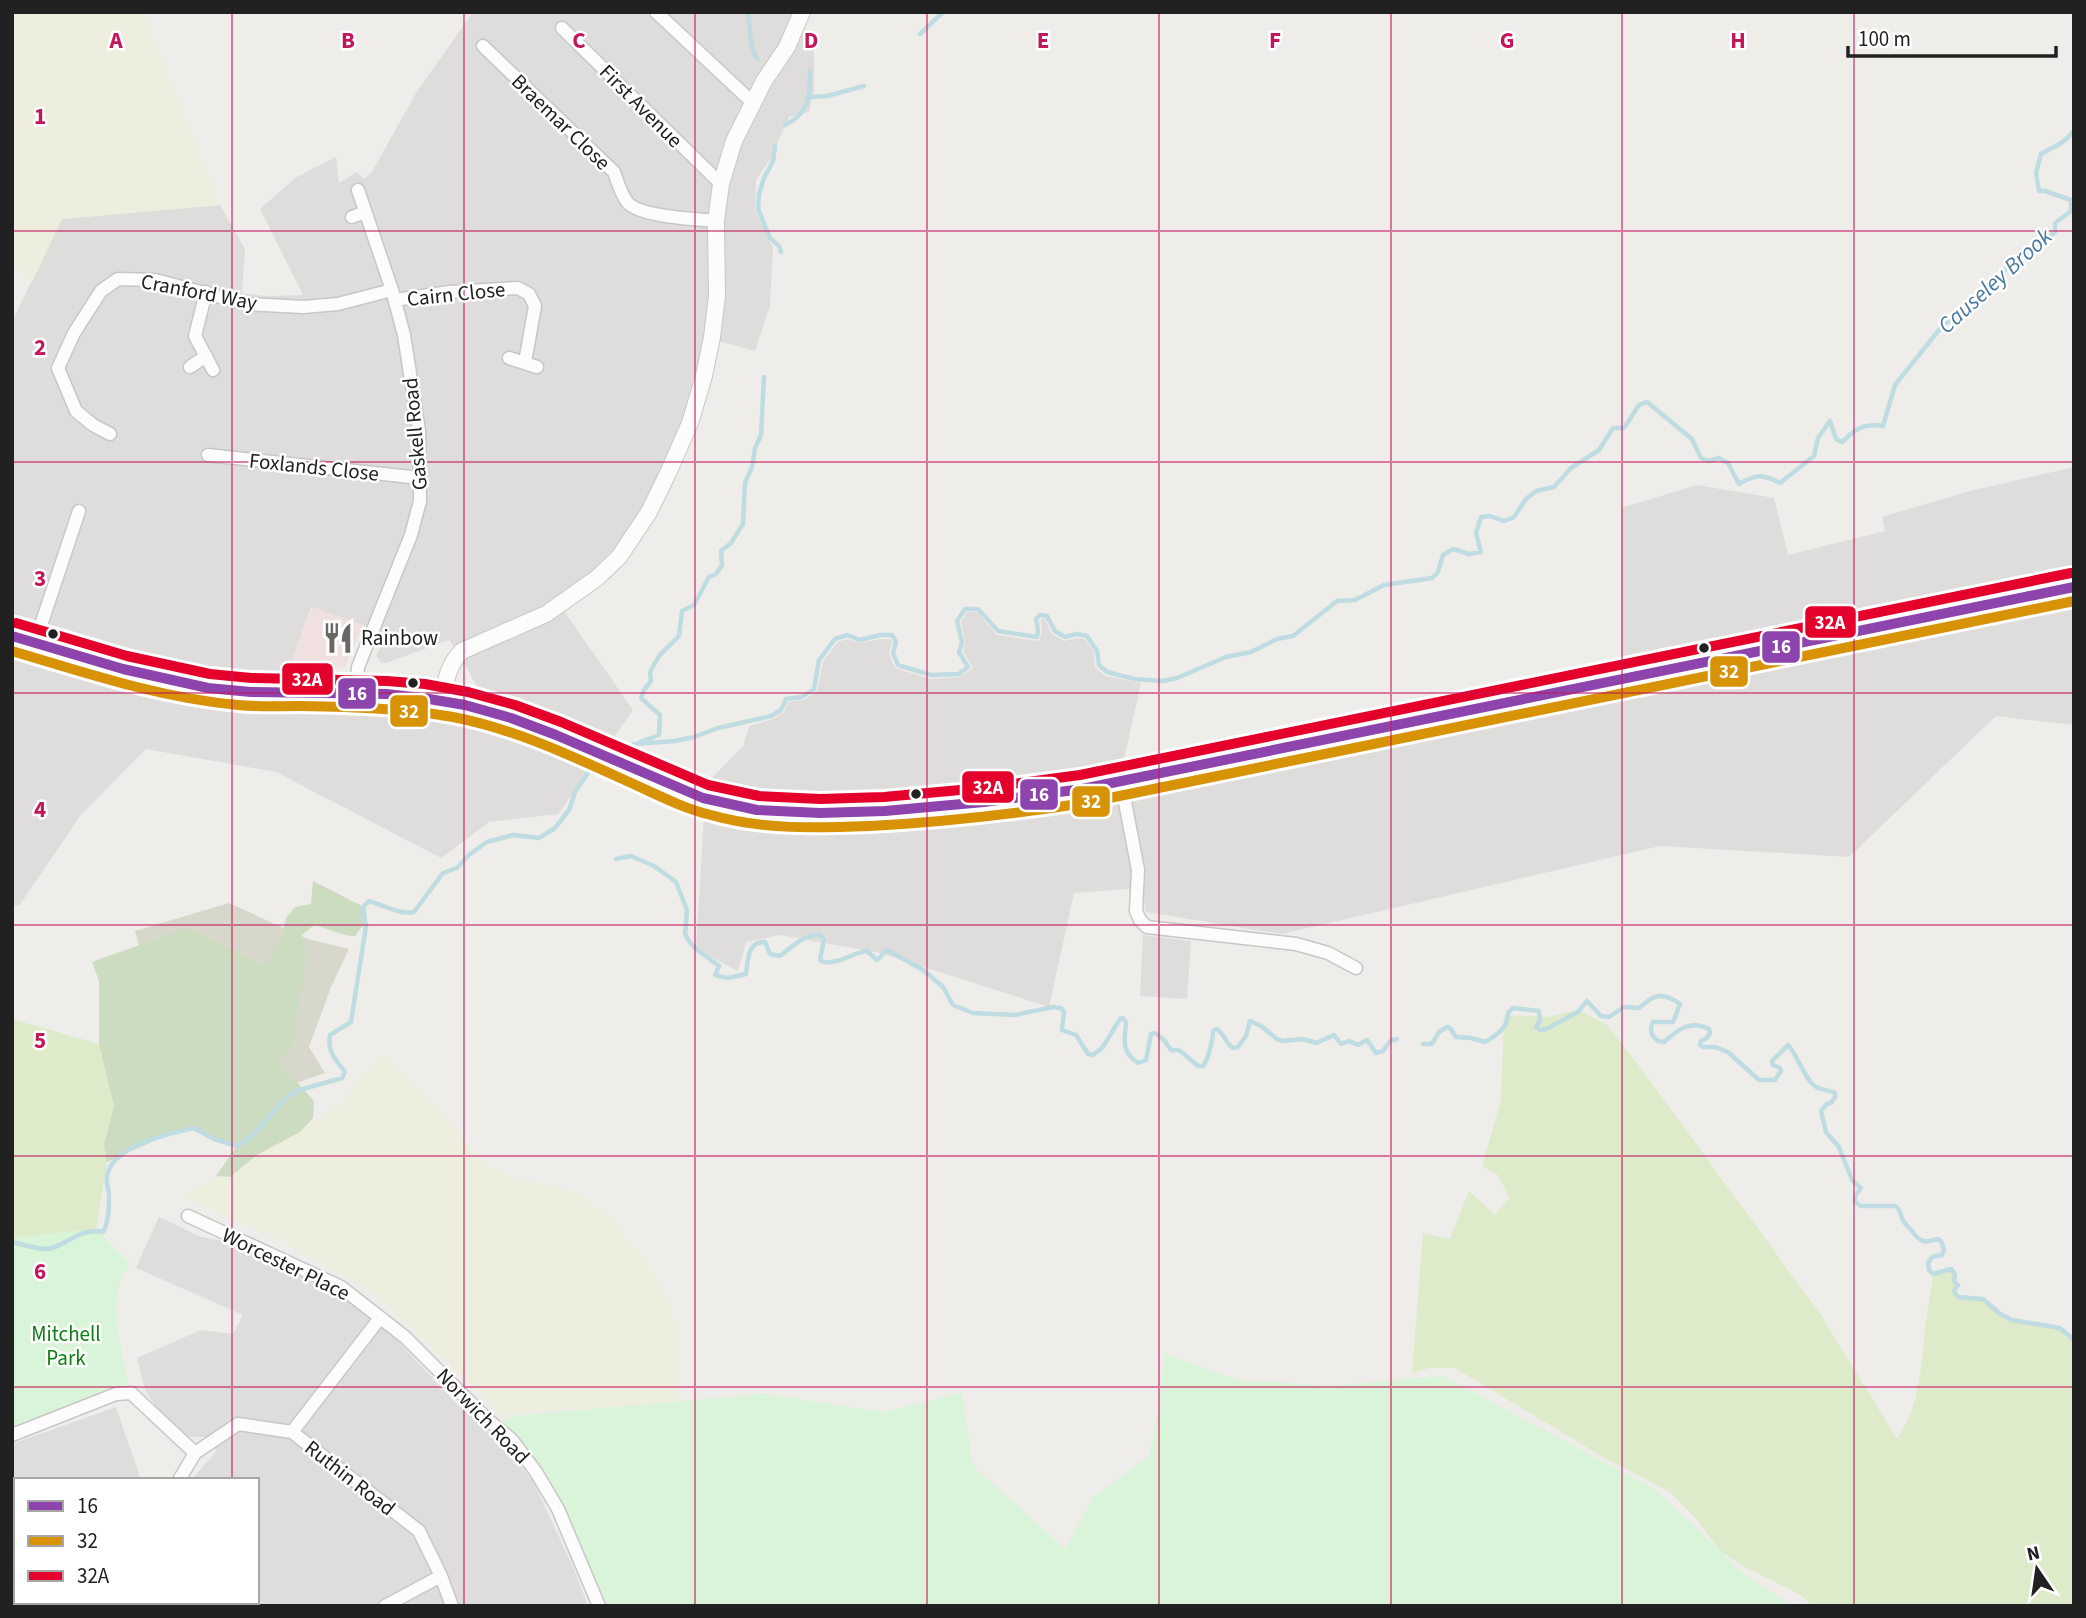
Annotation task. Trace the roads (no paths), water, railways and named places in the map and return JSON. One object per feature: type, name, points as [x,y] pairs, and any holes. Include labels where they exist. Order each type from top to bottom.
[{"type":"highway","points":[[12,636],[125,670],[190,685],[239,692],[356,692],[443,701],[530,723],[662,782],[712,801],[785,814],[835,814],[1023,798],[1121,781],[2074,587]]},
{"type":"street","points":[[656,12],[753,103]]},
{"type":"street","points":[[443,701],[450,668],[461,651],[546,614],[597,578],[619,556],[649,512],[690,423],[704,376],[717,296],[716,221],[721,184],[734,141],[753,103],[787,47],[802,12]]},
{"type":"street","name":"First Avenue","points":[[562,27],[721,184]]},
{"type":"street","name":"Braemar Close","points":[[483,46],[614,172],[621,193],[629,205],[642,212],[716,221]]},
{"type":"street","name":"Gaskell Road","points":[[356,692],[358,667],[411,535],[420,501],[419,431],[404,335],[358,190]]},
{"type":"street","points":[[352,217],[365,212]]},
{"type":"street","name":"Cranford Way","points":[[110,434],[76,411],[58,368],[74,333],[101,291],[118,279],[155,280],[247,304],[303,307],[393,295]]},
{"type":"street","name":"Cairn Close","points":[[393,295],[518,288],[529,294],[536,306],[531,364],[509,358]]},
{"type":"street","points":[[206,292],[195,336],[213,370]]},
{"type":"street","points":[[190,367],[206,356]]},
{"type":"street","name":"Foxlands Close","points":[[208,455],[420,478]]},
{"type":"street","points":[[35,643],[79,511]]},
{"type":"street","points":[[1121,781],[1138,870],[1136,911],[1147,927],[1296,944],[1328,953],[1356,968]]},
{"type":"street","name":"Worcester Place","points":[[188,1216],[341,1287],[380,1318]]},
{"type":"street","points":[[292,1433],[380,1318]]},
{"type":"street","name":"Norwich Road","points":[[380,1318],[405,1337],[487,1419],[512,1440],[536,1472],[558,1509],[599,1606]]},
{"type":"street","points":[[12,1435],[116,1394],[131,1393],[195,1453]]},
{"type":"street","name":"Ruthin Road","points":[[180,1478],[195,1453],[238,1424],[292,1433],[419,1531],[452,1606]]},
{"type":"street","points":[[385,1606],[441,1576]]},
{"type":"waterway","points":[[748,12],[751,42],[757,59]]},
{"type":"waterway","points":[[920,34],[943,12]]},
{"type":"waterway","points":[[785,125],[799,115],[807,103],[810,71]]},
{"type":"waterway","points":[[810,97],[827,96],[864,86]]},
{"type":"waterway","name":"Causeley Brook","points":[[634,744],[675,741],[771,716],[781,710],[786,699],[802,697],[814,689],[819,660],[835,639],[847,635],[860,640],[892,635],[896,642],[893,653],[898,665],[931,675],[959,674],[968,667],[959,652],[962,642],[957,621],[965,609],[978,609],[998,631],[1037,637],[1036,619],[1040,615],[1047,616],[1055,631],[1065,637],[1077,634],[1087,636],[1097,651],[1099,665],[1107,672],[1134,679],[1163,681],[1177,678],[1226,657],[1251,652],[1277,639],[1293,636],[1337,601],[1355,600],[1384,585],[1432,578],[1438,572],[1443,555],[1453,549],[1469,554],[1481,552],[1476,533],[1481,517],[1490,516],[1504,521],[1514,517],[1526,499],[1536,491],[1554,487],[1571,468],[1599,450],[1613,428],[1624,428],[1639,405],[1647,402],[1692,439],[1701,458],[1708,461],[1719,458],[1728,463],[1739,484],[1759,476],[1780,483],[1814,456],[1818,438],[1830,421],[1836,439],[1842,442],[1860,428],[1870,425],[1883,426],[1895,385],[1943,325],[1983,298],[1996,285],[2010,262],[2033,251],[2055,232],[2055,223],[2071,211],[2071,200],[2039,191],[2036,173],[2041,154],[2062,142],[2074,131]]},
{"type":"waterway","points":[[775,146],[773,161],[759,194],[758,209],[770,238],[779,246],[781,252]]},
{"type":"waterway","points":[[640,742],[659,735],[660,715],[641,698],[651,681],[650,672],[659,656],[679,636],[682,611],[694,605],[709,577],[716,574],[722,565],[721,551],[731,543],[743,524],[745,483],[761,435],[764,377]]},
{"type":"waterway","name":"Causeley Brook","points":[[12,1242],[45,1249],[59,1246],[86,1232],[103,1232],[109,1209],[107,1177],[118,1157],[143,1143],[194,1128],[214,1139],[238,1146],[252,1136],[285,1099],[296,1091],[342,1078],[345,1072],[335,1059],[329,1041],[330,1035],[351,1022],[366,926],[362,908],[369,901],[397,911],[414,912],[443,873],[457,868],[487,842],[513,835],[539,838],[555,828],[569,810],[575,792],[590,770]]},
{"type":"waterway","points":[[616,859],[631,856],[654,866],[676,882],[687,910],[685,934],[696,949],[719,966],[715,975],[728,978],[746,974],[752,948],[759,943],[765,942],[770,954],[780,956],[803,939],[820,935],[824,939],[820,960],[835,961],[867,951],[877,960],[887,950],[923,970],[943,987],[953,1005],[973,1013],[1015,1015],[1053,1007],[1061,1008],[1064,1012],[1062,1030],[1076,1035],[1088,1054],[1093,1055],[1103,1047],[1123,1018],[1126,1022],[1126,1050],[1138,1063],[1146,1060],[1151,1034],[1155,1033],[1171,1050],[1179,1050],[1198,1066],[1203,1066],[1213,1031],[1219,1031],[1233,1048],[1238,1047],[1246,1036],[1250,1021],[1283,1041],[1303,1039],[1316,1043],[1334,1035],[1341,1044],[1349,1041],[1358,1045],[1367,1040],[1376,1053],[1383,1051],[1391,1040],[1397,1039]]},
{"type":"waterway","points":[[1423,1044],[1432,1044],[1439,1032],[1447,1027],[1456,1037],[1485,1042],[1501,1030],[1513,1008],[1539,1011],[1540,1021],[1536,1027],[1540,1030],[1578,1012],[1587,1001],[1601,1016],[1609,1017],[1624,1007],[1639,1008],[1649,1000],[1663,996],[1680,1004],[1673,1022],[1653,1022],[1651,1032],[1658,1041],[1664,1042],[1685,1027],[1702,1026],[1709,1029],[1710,1033],[1700,1045],[1728,1052],[1759,1080],[1775,1080],[1781,1071],[1772,1061],[1788,1045],[1813,1085],[1835,1093],[1831,1103],[1821,1111],[1826,1132],[1839,1147],[1852,1180],[1861,1188],[1855,1196],[1855,1202],[1861,1206],[1896,1206],[1905,1223],[1920,1240],[1941,1241],[1944,1250],[1942,1255],[1932,1257],[1928,1263],[1929,1270],[1933,1274],[1951,1269],[1958,1285],[1954,1291],[1958,1297],[1983,1299],[2012,1320],[2060,1328],[2074,1340]]},
{"type":"place","name":"Rainbow","points":[[338,638]]},
{"type":"park label","name":"Mitchell Park","points":[[66,1346]]}]
